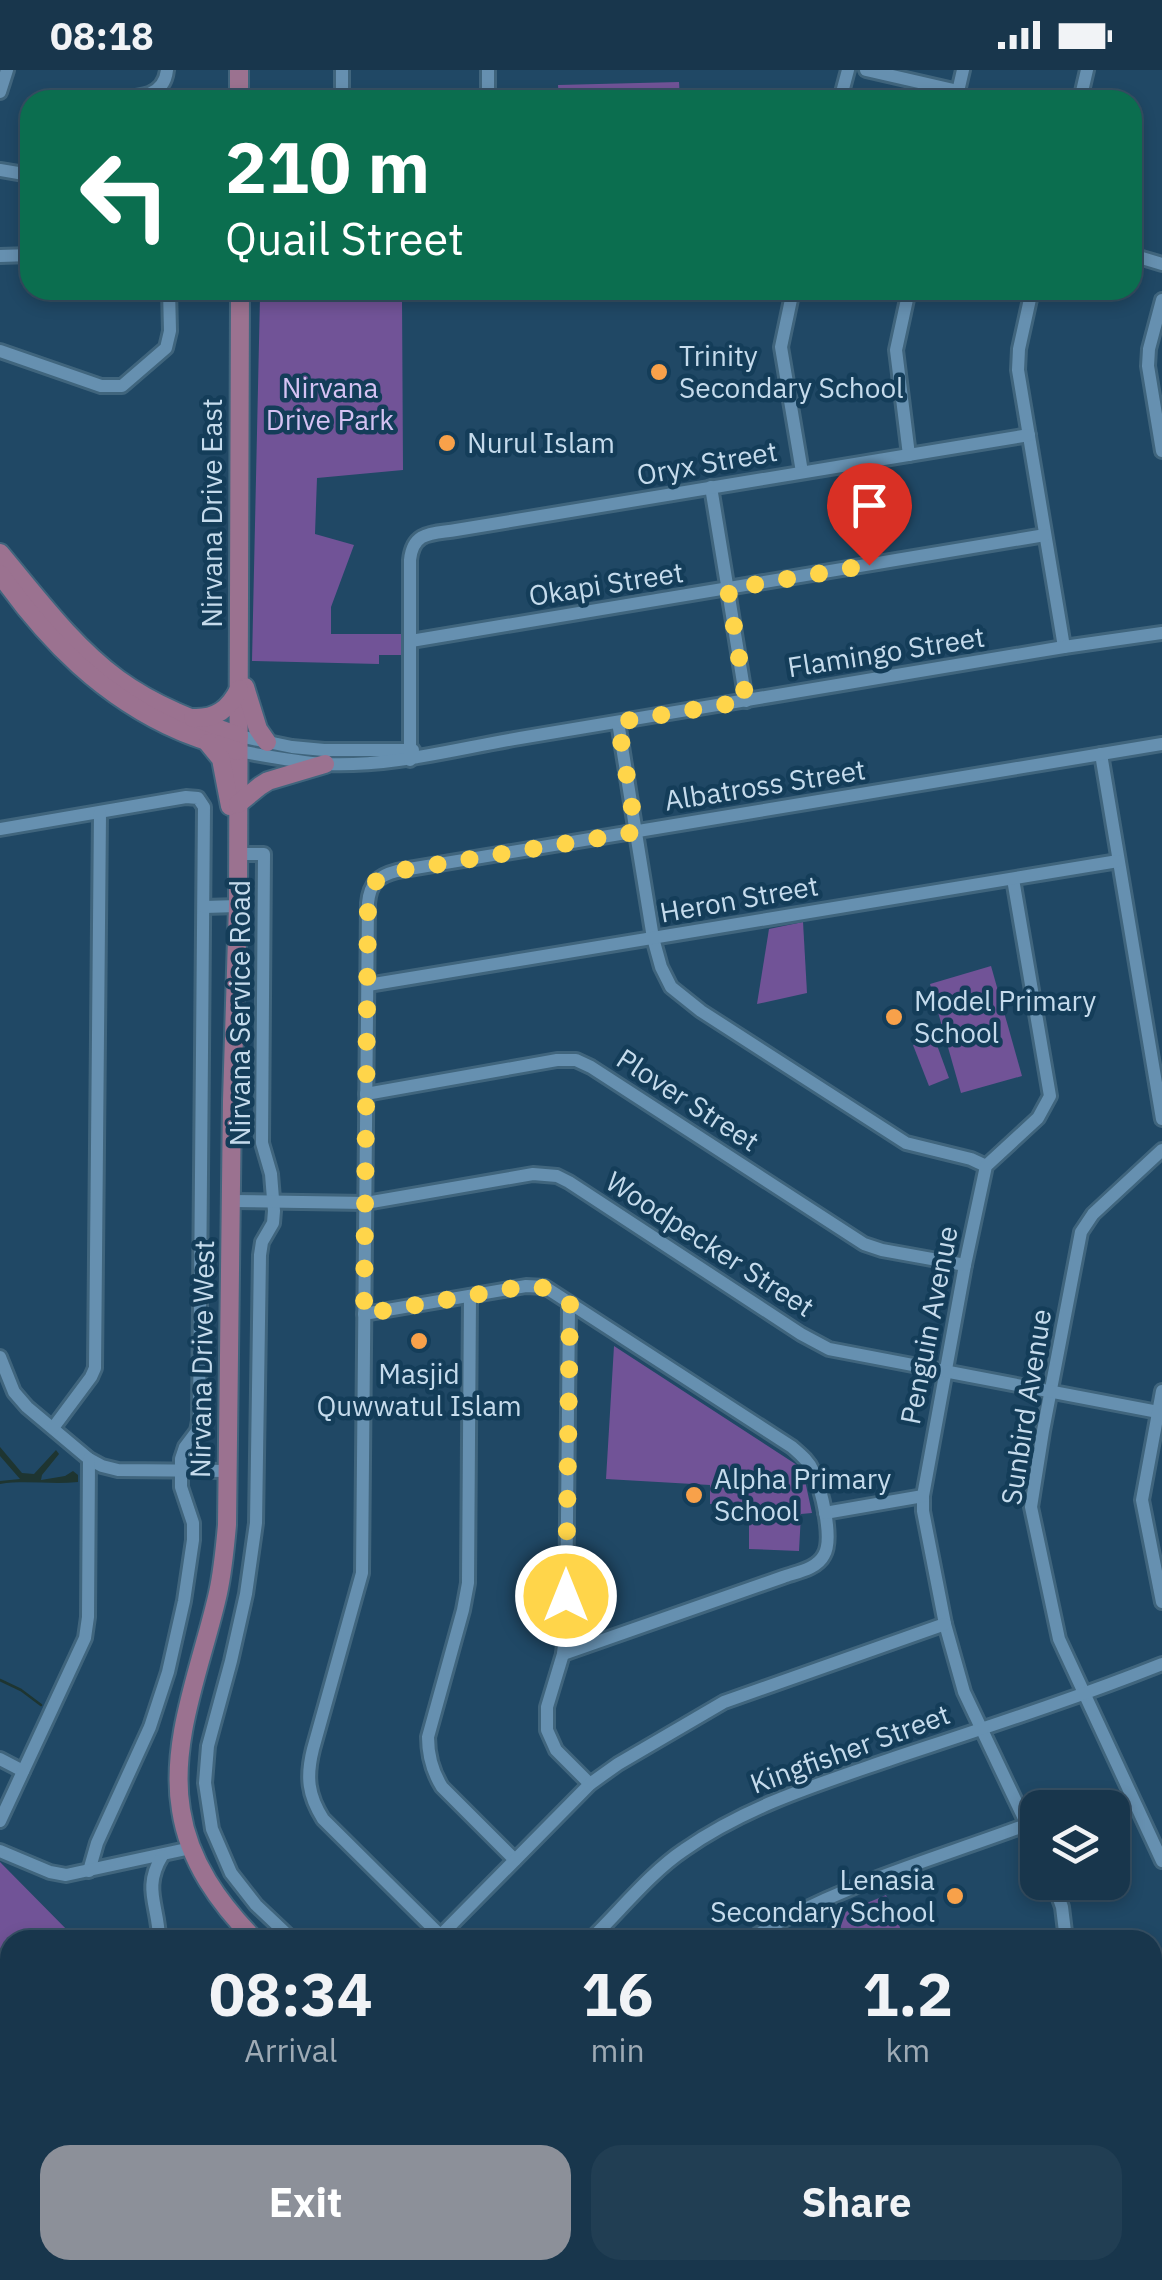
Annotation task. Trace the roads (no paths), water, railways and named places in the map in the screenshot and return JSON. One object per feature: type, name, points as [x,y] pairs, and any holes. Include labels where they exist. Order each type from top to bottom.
[{"type":"main road","name":"Nirvana Drive East","points":[[239,744],[240,300]]},
{"type":"main road","points":[[0,554],[66,631],[108,670],[137,692],[239,744]]},
{"type":"main road","points":[[0,574],[38,626],[85,672],[140,710],[182,732],[204,740],[239,744]]},
{"type":"main road","points":[[188,718],[206,719],[220,713],[229,706],[239,683]]},
{"type":"main road","points":[[239,683],[267,742]]},
{"type":"main road","points":[[204,740],[221,759],[237,848]]},
{"type":"main road","name":"Nirvana Drive West","points":[[239,744],[229,1471],[223,1566],[179,1760],[180,1810],[191,1848],[212,1889],[245,1930]]},
{"type":"main road","points":[[238,804],[268,782],[325,764]]},
{"type":"street","points":[[0,92],[7,70]]},
{"type":"street","points":[[866,70],[936,90]]},
{"type":"street","points":[[0,351],[101,386],[122,386],[166,348],[169,300]]},
{"type":"street","points":[[792,300],[781,347],[802,472]]},
{"type":"street","points":[[907,300],[896,350],[909,455]]},
{"type":"street","points":[[1030,300],[1018,359],[1064,647]]},
{"type":"street","points":[[1162,300],[1150,349],[1155,364],[1162,451]]},
{"type":"street","name":"Oryx Street","points":[[411,642],[410,560],[413,544],[428,535],[1029,436]]},
{"type":"street","points":[[711,487],[746,701]]},
{"type":"street","name":"Okapi Street","points":[[411,642],[1045,535]]},
{"type":"street","name":"Flamingo Street","points":[[239,744],[325,764],[440,752],[1162,633]]},
{"type":"street","points":[[409,754],[411,642]]},
{"type":"street","points":[[618,722],[653,938],[666,981],[675,992],[906,1143],[986,1166],[1038,1118],[1050,1096],[1012,879]]},
{"type":"street","name":"Flamingo Street","points":[[239,744],[267,742],[324,750],[409,754]]},
{"type":"street","name":"Albatross Street","points":[[368,985],[370,889],[377,879],[397,871],[1162,744]]},
{"type":"street","points":[[1100,754],[1162,1119]]},
{"type":"street","points":[[0,829],[198,798],[204,806],[204,907]]},
{"type":"street","points":[[52,1428],[95,1368],[100,813]]},
{"type":"street","name":"Nirvana Service Road","points":[[237,848],[264,854],[262,1143],[271,1174],[273,1223],[262,1242],[260,1255],[256,1523],[246,1594],[208,1746],[205,1783],[212,1828],[231,1873],[282,1930]]},
{"type":"street","name":"Heron Street","points":[[368,985],[1118,860]]},
{"type":"street","name":"Nirvana Service Road","points":[[180,1472],[182,1452],[199,1421],[204,907],[238,906]]},
{"type":"street","points":[[368,985],[362,1574],[308,1768],[308,1784],[310,1797],[323,1819],[435,1930]]},
{"type":"street","name":"Plover Street","points":[[366,1094],[576,1060],[864,1244],[965,1265]]},
{"type":"street","name":"Sunbird Avenue","points":[[1162,1150],[1093,1214],[1081,1232],[1031,1508],[1055,1627],[1162,1861]]},
{"type":"street","name":"Penguin Avenue","points":[[986,1166],[922,1496],[945,1624],[964,1692],[1020,1812]]},
{"type":"street","name":"Woodpecker Street","points":[[232,1201],[366,1203],[533,1174],[557,1176],[820,1346],[1158,1412]]},
{"type":"street","points":[[364,1314],[539,1286],[800,1454],[814,1471],[828,1538],[820,1561],[563,1654]]},
{"type":"street","points":[[470,1296],[468,1583],[428,1737],[428,1752],[442,1787],[516,1860]]},
{"type":"street","points":[[570,1304],[566,1624],[563,1654],[547,1707],[547,1730],[556,1750],[590,1784]]},
{"type":"street","points":[[0,1356],[19,1400],[102,1466],[118,1470],[229,1471]]},
{"type":"street","points":[[1162,1392],[1142,1500],[1162,1602]]},
{"type":"street","points":[[0,1820],[85,1638],[90,1459]]},
{"type":"street","points":[[89,1871],[96,1843],[150,1727],[168,1672],[193,1540],[193,1522],[180,1472]]},
{"type":"street","points":[[825,1514],[922,1496]]},
{"type":"street","points":[[450,1930],[590,1784],[618,1764],[724,1702],[945,1624]]},
{"type":"street","name":"Kingfisher Street","points":[[600,1930],[671,1860],[732,1821],[784,1796],[1162,1664]]},
{"type":"street","points":[[0,1759],[23,1770]]},
{"type":"street","points":[[765,1930],[837,1893],[1020,1827]]},
{"type":"street","points":[[0,1851],[59,1874],[191,1848]]},
{"type":"street","points":[[159,1930],[152,1884],[153,1870],[162,1856]]},
{"type":"street","points":[[1060,1900],[1065,1930]]},
{"type":"waterway","points":[[0,1680],[41,1705]]},
{"type":"place","name":"Trinity Secondary School","points":[[659,372]]},
{"type":"place","name":"Nurul Islam","points":[[447,443]]},
{"type":"place","name":"Model Primary School","points":[[894,1017]]},
{"type":"place","name":"Masjid Quwwatul Islam","points":[[419,1341]]},
{"type":"place","name":"Alpha Primary School","points":[[694,1495]]},
{"type":"place","name":"Lenasia Secondary School","points":[[955,1896]]},
{"type":"park label","name":"Nirvana Drive Park","points":[[330,404]]}]
